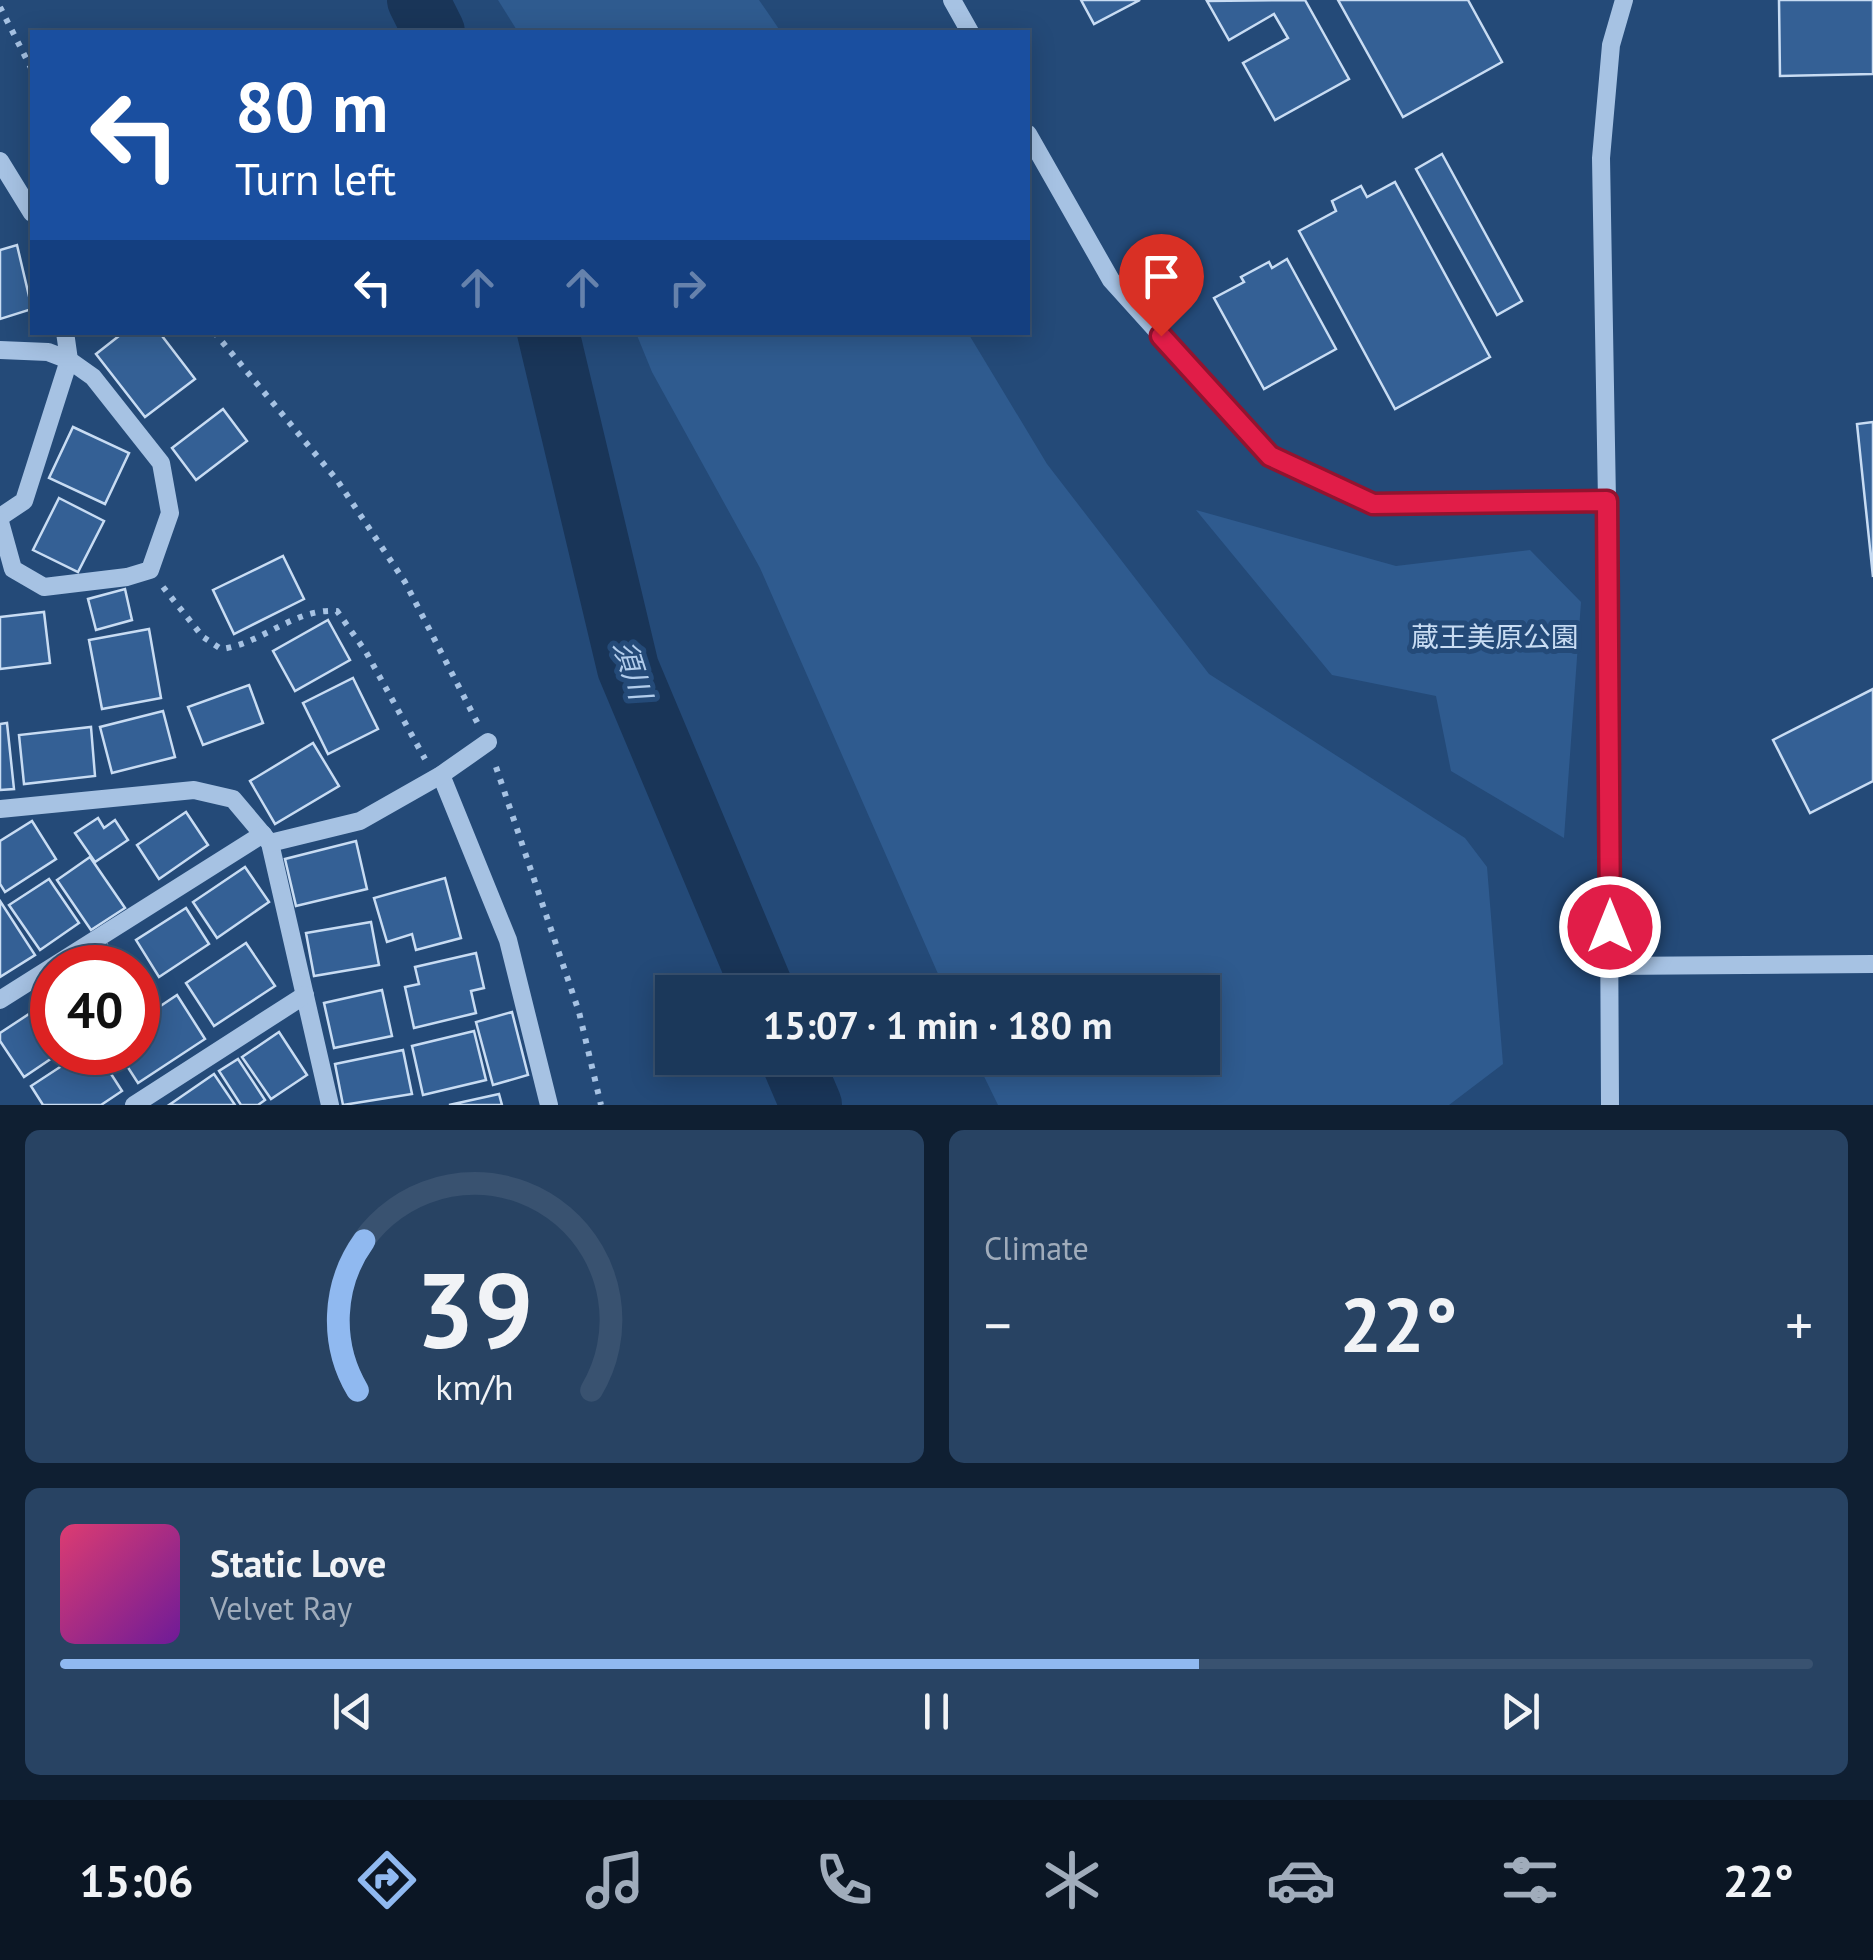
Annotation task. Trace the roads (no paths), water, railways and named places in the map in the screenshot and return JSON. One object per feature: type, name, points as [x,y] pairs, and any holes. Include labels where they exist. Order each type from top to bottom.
[{"type":"street","points":[[952,0],[969,30]]},
{"type":"street","points":[[1610,1105],[1601,158],[1611,46],[1624,0]]},
{"type":"street","points":[[1030,138],[1110,280],[1270,456],[1373,504],[1607,501]]},
{"type":"street","points":[[0,161],[30,210]]},
{"type":"street","points":[[0,350],[48,352],[68,360],[93,377],[161,463],[170,513],[150,570],[44,588],[13,568],[0,520],[24,500],[68,360],[65,335]]},
{"type":"street","points":[[0,1000],[267,839],[360,821],[438,777],[488,742]]},
{"type":"street","points":[[438,777],[508,940],[548,1105]]},
{"type":"street","points":[[0,809],[194,790],[233,799],[267,839],[330,1105]]},
{"type":"street","points":[[1610,966],[1873,964]]},
{"type":"street","points":[[134,1105],[305,995]]},
{"type":"waterway","name":"須川","points":[[418,0],[433,30]]},
{"type":"waterway","name":"須川","points":[[549,335],[628,668],[757,975]]},
{"type":"waterway","name":"須川","points":[[798,1075],[811,1105]]},
{"type":"park label","name":"蔵王美原公園","points":[[1495,637]]}]
